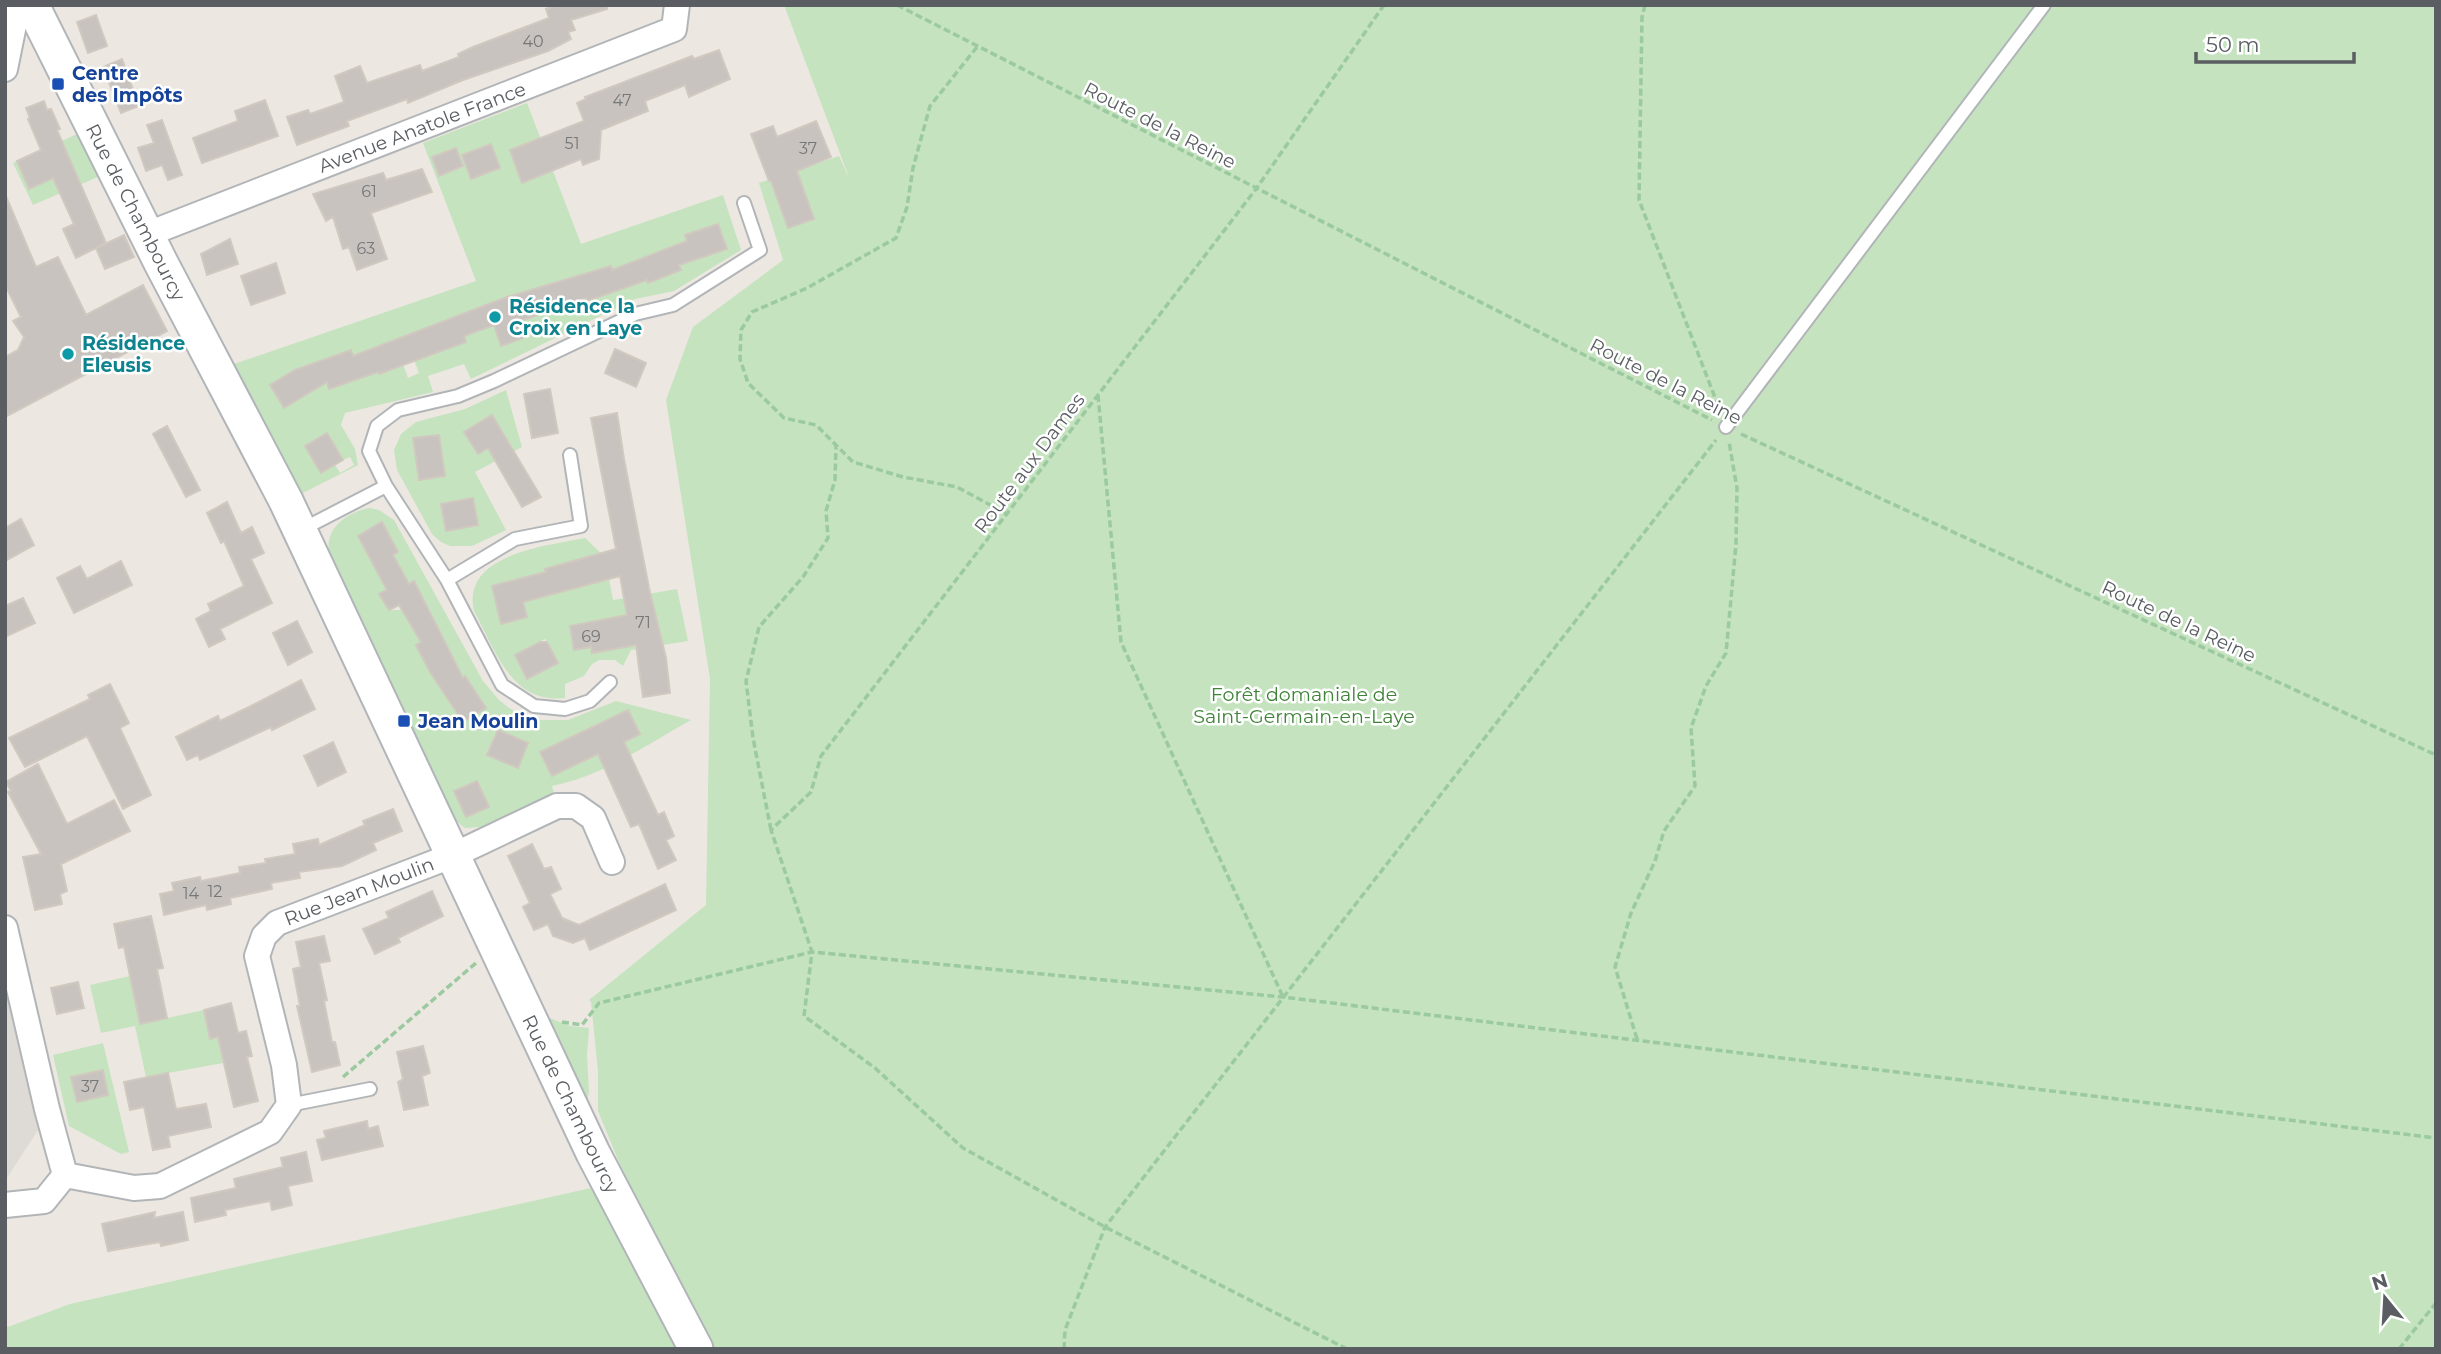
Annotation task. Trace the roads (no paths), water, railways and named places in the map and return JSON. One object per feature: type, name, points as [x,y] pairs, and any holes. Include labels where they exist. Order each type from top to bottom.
[{"type":"street","points":[[5,69],[18,5]]},
{"type":"street","name":"Rue de Chambourcy","points":[[32,5],[300,530],[599,1165],[696,1349]]},
{"type":"street","name":"Avenue Anatole France","points":[[148,234],[674,29],[677,5]]},
{"type":"street","points":[[454,855],[557,806],[576,806],[593,818],[612,862]]},
{"type":"street","name":"Rue Jean Moulin","points":[[289,1105],[284,1065],[257,956],[264,936],[277,923],[454,855]]},
{"type":"street","points":[[5,928],[65,1175]]},
{"type":"street","points":[[65,1175],[134,1188],[160,1186],[270,1132],[289,1105]]},
{"type":"street","points":[[5,1205],[44,1201],[65,1175]]},
{"type":"lane","points":[[1726,428],[2045,5]]},
{"type":"lane","points":[[610,682],[590,701],[565,709],[534,706],[502,685],[447,580],[386,486],[369,451],[377,426],[398,410],[458,396],[635,314],[673,305],[760,250],[744,203]]},
{"type":"lane","points":[[447,580],[515,539],[580,526],[569,455]]},
{"type":"lane","points":[[300,530],[386,486]]},
{"type":"lane","points":[[289,1105],[370,1089]]},
{"type":"place","name":"Centre des Impôts","points":[[58,84]]},
{"type":"place","name":"Résidence la Croix en Laye","points":[[495,317]]},
{"type":"place","name":"Résidence Eleusis","points":[[68,354]]},
{"type":"place","name":"Jean Moulin","points":[[404,721]]},
{"type":"park label","name":"Forêt domaniale de Saint-Germain-en-Laye","points":[[1304,705]]}]
